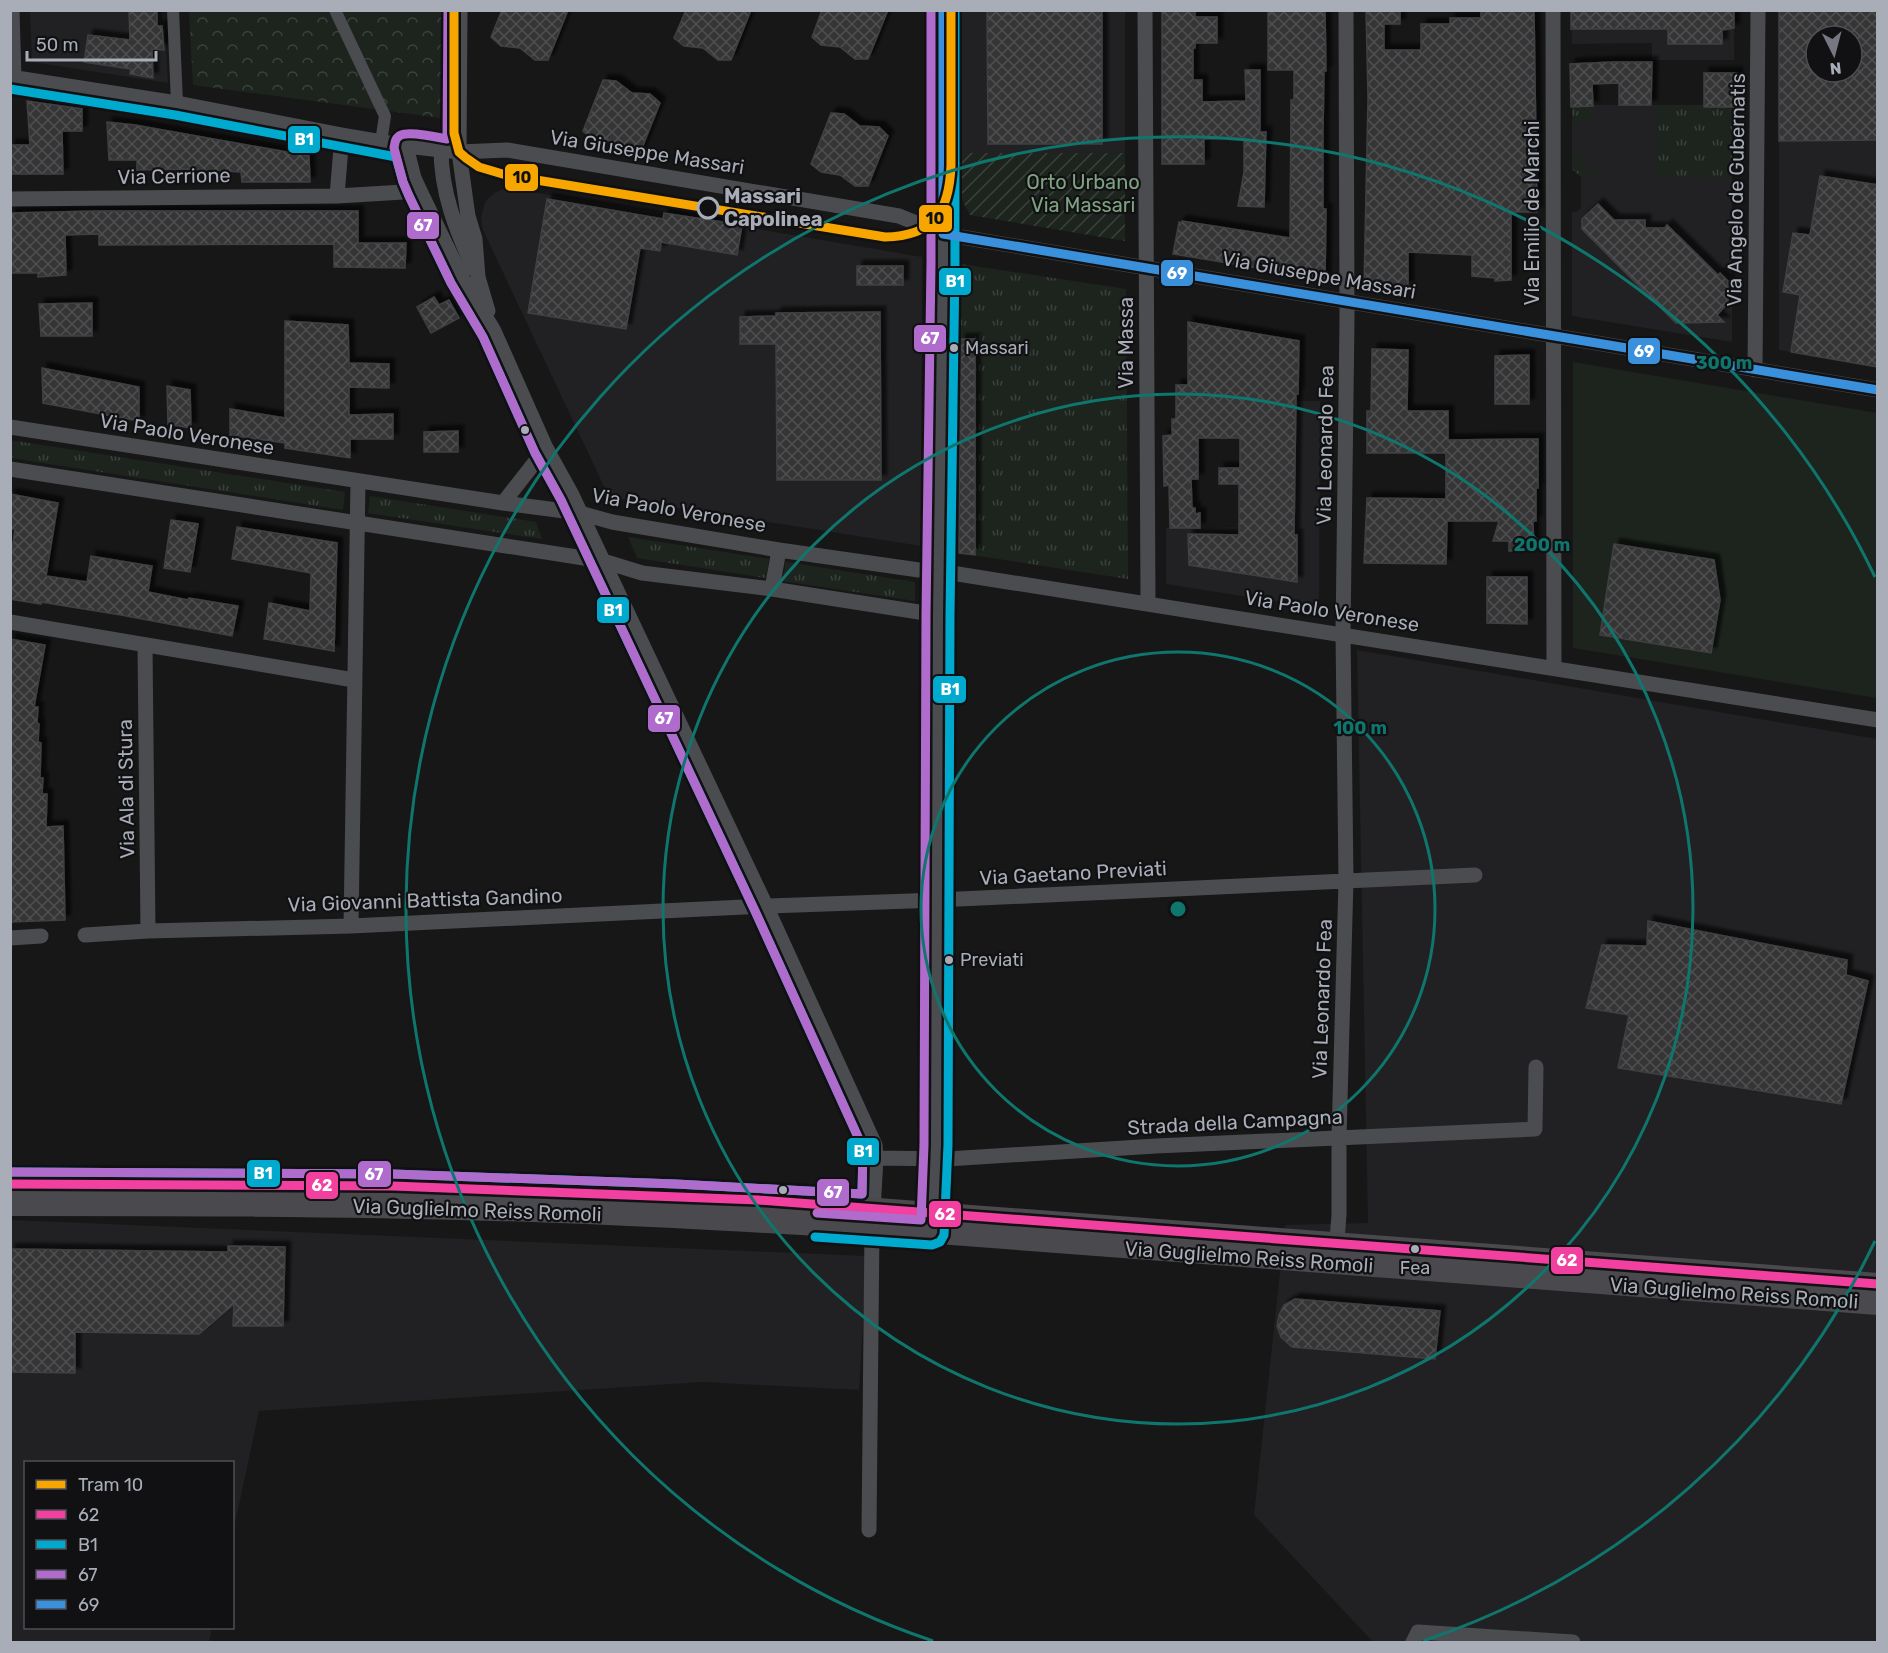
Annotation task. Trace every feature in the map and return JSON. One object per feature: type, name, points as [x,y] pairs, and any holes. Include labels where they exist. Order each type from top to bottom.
[{"type":"main road","name":"Via Guglielmo Reiss Romoli","points":[[10,1184],[393,1186],[700,1197],[872,1218],[1336,1253],[1878,1284]]},
{"type":"main road","name":"Via Guglielmo Reiss Romoli","points":[[10,1205],[392,1207],[663,1216],[872,1218]]},
{"type":"main road","name":"Via Guglielmo Reiss Romoli","points":[[1336,1253],[1878,1304]]},
{"type":"street","points":[[12,10],[12,78]]},
{"type":"street","points":[[173,10],[177,103]]},
{"type":"street","points":[[335,10],[385,116],[381,142]]},
{"type":"street","points":[[460,10],[459,152],[467,209],[475,239],[478,277]]},
{"type":"street","points":[[933,1223],[938,900],[943,10]]},
{"type":"street","name":"Via Massa","points":[[1145,10],[1148,603]]},
{"type":"street","name":"Via Leonardo Fea","points":[[1336,1253],[1339,1215],[1346,880],[1343,634],[1347,300],[1346,10]]},
{"type":"street","name":"Via Emilio de Marchi","points":[[1552,10],[1554,668]]},
{"type":"street","name":"Via Angelo de Gubernatis","points":[[1755,370],[1758,10]]},
{"type":"street","name":"Via Giuseppe Massari","points":[[12,78],[177,103],[406,146],[459,152],[507,150],[899,216],[943,234],[1878,390]]},
{"type":"street","points":[[337,196],[342,135]]},
{"type":"street","points":[[406,146],[414,178],[420,191],[462,278],[494,331],[546,447],[580,513],[766,906],[875,1145],[872,1218],[869,1530]]},
{"type":"street","points":[[441,149],[441,170],[450,212],[478,277],[494,331]]},
{"type":"street","name":"Via Cerrione","points":[[10,199],[337,196],[420,191]]},
{"type":"street","name":"Via Paolo Veronese","points":[[10,428],[358,482],[580,513],[612,522],[779,550],[939,571],[1148,603],[1878,720]]},
{"type":"street","points":[[503,503],[546,447]]},
{"type":"street","points":[[10,469],[603,561],[642,573],[772,589],[938,615]]},
{"type":"street","points":[[351,926],[358,482]]},
{"type":"street","name":"Via Paolo Veronese","points":[[772,589],[779,550]]},
{"type":"street","points":[[10,621],[354,680]]},
{"type":"street","name":"Via Ala di Stura","points":[[145,645],[148,931]]},
{"type":"street","points":[[1346,880],[1475,874]]},
{"type":"street","name":"Via Gaetano Previati","points":[[766,906],[1346,880]]},
{"type":"street","name":"Via Giovanni Battista Gandino","points":[[85,935],[148,931],[351,926],[766,906]]},
{"type":"street","points":[[10,938],[41,936]]},
{"type":"street","name":"Strada della Campagna","points":[[876,1158],[935,1159],[1534,1129],[1536,1067]]},
{"type":"street","points":[[1413,1642],[1418,1632],[1573,1642]]},
{"type":"shaded area","points":[[30,11],[164,11],[168,83],[32,62]]},
{"type":"shaded area","points":[[962,11],[1125,11],[1125,153],[962,153]]},
{"type":"shaded area","points":[[1571,11],[1734,11],[1734,60],[1652,60],[1652,43],[1572,44]]},
{"type":"shaded area","points":[[1779,11],[1877,11],[1877,367],[1779,350]]},
{"type":"shaded area","points":[[1593,105],[1732,107],[1732,342],[1572,316],[1572,212],[1581,208],[1581,177],[1572,169],[1572,107]]},
{"type":"shaded area","points":[[505,188],[922,257],[921,546],[609,497],[483,230],[481,218],[485,202],[494,193]]},
{"type":"shaded area","points":[[1241,401],[1320,401],[1319,608],[1166,584],[1166,528],[1239,527],[1239,410]]},
{"type":"shaded area","points":[[1357,650],[1877,739],[1877,1642],[1373,1642],[1254,1515],[1285,1225],[1368,1223]]},
{"type":"shaded area","points":[[11,1220],[867,1256],[859,1390],[702,1382],[259,1411],[234,1528],[234,1461],[24,1461],[24,1629],[212,1629],[209,1642],[11,1642]]},
{"type":"green space","points":[[189,11],[442,11],[441,118],[193,85]]},
{"type":"green space","points":[[1657,105],[1732,107],[1732,178],[1656,177]]},
{"type":"green space","points":[[1590,106],[1590,119],[1577,124],[1572,130],[1572,107]]},
{"type":"green space","points":[[1572,150],[1576,156],[1585,159],[1586,171],[1602,172],[1602,177],[1581,177],[1572,169]]},
{"type":"green space","name":"Orto Urbano Via Massari","points":[[962,153],[1125,153],[1125,241],[970,215],[962,200]]},
{"type":"green space","points":[[961,264],[1126,289],[1128,579],[959,553]]},
{"type":"green space","points":[[1573,362],[1877,413],[1877,698],[1573,648]]},
{"type":"green space","points":[[10,440],[345,492],[343,510],[11,458]]},
{"type":"green space","points":[[370,496],[536,522],[542,539],[368,513]]},
{"type":"green space","points":[[628,537],[769,559],[766,578],[637,558]]},
{"type":"green space","points":[[786,562],[915,582],[915,601],[782,581]]},
{"type":"building","points":[[129,10],[157,10],[157,26],[162,26],[164,50],[152,49],[153,78],[130,74],[131,69],[84,62],[88,35],[130,40]]},
{"type":"building","points":[[502,10],[568,10],[548,60],[535,60],[520,48],[501,46],[491,37]]},
{"type":"building","points":[[686,10],[751,10],[731,60],[718,60],[703,48],[684,46],[674,38]]},
{"type":"building","points":[[822,10],[888,10],[868,59],[855,59],[840,47],[821,45],[812,37]]},
{"type":"building","points":[[987,10],[1102,10],[1102,144],[988,144]]},
{"type":"building","points":[[1162,10],[1195,10],[1195,17],[1217,17],[1217,43],[1195,43],[1195,48],[1193,48],[1193,80],[1202,80],[1202,102],[1246,101],[1245,70],[1260,70],[1260,132],[1266,132],[1264,207],[1238,206],[1244,172],[1244,138],[1204,139],[1204,164],[1162,164]]},
{"type":"building","points":[[1268,10],[1325,10],[1323,209],[1326,209],[1325,279],[1173,254],[1179,222],[1182,221],[1290,238],[1291,100],[1294,100],[1294,70],[1268,70]]},
{"type":"building","points":[[1366,10],[1400,10],[1400,24],[1384,24],[1384,50],[1421,50],[1421,24],[1450,24],[1450,18],[1481,18],[1481,10],[1534,10],[1537,212],[1511,212],[1511,280],[1495,281],[1495,278],[1472,276],[1472,255],[1408,252],[1408,286],[1364,286],[1368,98]]},
{"type":"building","points":[[1571,10],[1734,10],[1734,28],[1722,30],[1722,44],[1668,44],[1668,29],[1571,29]]},
{"type":"building","points":[[1779,10],[1878,10],[1878,140],[1779,141]]},
{"type":"building","points":[[1652,62],[1651,105],[1619,105],[1619,83],[1592,84],[1593,106],[1571,107],[1570,64]]},
{"type":"building","points":[[1704,73],[1737,73],[1737,107],[1704,107]]},
{"type":"building","points":[[603,80],[616,81],[632,93],[650,94],[660,103],[640,153],[627,153],[611,141],[592,139],[583,131]]},
{"type":"building","points":[[27,101],[82,109],[82,131],[62,131],[63,174],[10,174],[10,145],[30,145]]},
{"type":"building","points":[[831,113],[844,114],[860,126],[879,127],[888,136],[868,186],[855,186],[840,175],[821,172],[811,164]]},
{"type":"building","points":[[107,122],[309,156],[310,182],[242,182],[241,172],[193,169],[137,170],[137,160],[109,160]]},
{"type":"building","points":[[1820,176],[1878,185],[1878,367],[1791,352],[1800,295],[1783,292],[1793,233],[1810,235]]},
{"type":"building","points":[[547,199],[663,219],[664,213],[742,225],[737,255],[661,242],[660,251],[640,248],[626,329],[528,313]]},
{"type":"building","points":[[1598,204],[1614,220],[1645,220],[1645,228],[1665,228],[1667,225],[1718,275],[1720,273],[1728,281],[1728,303],[1717,315],[1724,322],[1676,323],[1582,229],[1582,219]]},
{"type":"building","points":[[358,211],[358,243],[406,243],[405,268],[334,267],[334,244],[99,245],[99,234],[65,235],[66,275],[38,277],[38,273],[10,273],[10,213]]},
{"type":"building","points":[[857,266],[903,266],[903,285],[857,285]]},
{"type":"building","points":[[434,297],[439,305],[449,300],[459,318],[431,333],[417,307]]},
{"type":"building","points":[[92,303],[92,336],[41,336],[39,304]]},
{"type":"building","points":[[880,312],[881,480],[777,480],[776,344],[740,344],[740,317],[776,316],[776,313]]},
{"type":"building","points":[[285,321],[348,325],[349,363],[389,364],[389,388],[349,387],[349,415],[393,414],[393,439],[350,439],[350,458],[285,448],[285,443],[230,435],[230,409],[285,418]]},
{"type":"building","points":[[1188,322],[1299,341],[1294,535],[1297,535],[1297,582],[1189,565],[1188,534],[1239,535],[1239,484],[1219,484],[1219,468],[1240,468],[1240,438],[1198,438],[1198,479],[1191,479],[1192,508],[1195,508],[1195,514],[1200,513],[1200,528],[1170,528],[1169,485],[1164,486],[1163,436],[1172,435],[1172,419],[1176,419],[1176,385],[1188,385]]},
{"type":"building","points":[[960,339],[975,339],[975,555],[959,553]]},
{"type":"building","points":[[1372,349],[1408,350],[1407,411],[1448,411],[1448,440],[1538,439],[1536,521],[1533,521],[1534,551],[1509,551],[1509,541],[1493,541],[1499,521],[1447,521],[1446,564],[1364,563],[1367,498],[1446,499],[1446,453],[1367,453],[1367,411],[1371,411]]},
{"type":"building","points":[[1529,355],[1529,404],[1495,404],[1495,356]]},
{"type":"building","points":[[42,368],[139,387],[139,421],[43,403]]},
{"type":"building","points":[[167,386],[190,390],[191,428],[168,424]]},
{"type":"building","points":[[458,431],[458,452],[424,452],[424,432]]},
{"type":"building","points":[[10,494],[58,503],[46,576],[87,582],[91,556],[152,566],[148,592],[238,606],[232,636],[121,615],[10,599],[10,562],[15,529],[10,529]]},
{"type":"building","points":[[171,520],[198,524],[190,572],[164,568]]},
{"type":"building","points":[[237,527],[337,543],[334,651],[264,639],[269,603],[310,611],[311,573],[232,559]]},
{"type":"building","points":[[1614,544],[1714,560],[1720,600],[1711,653],[1600,635]]},
{"type":"building","points":[[1487,577],[1527,577],[1527,624],[1487,623]]},
{"type":"building","points":[[10,639],[45,645],[34,707],[38,707],[42,794],[47,794],[46,827],[63,826],[65,920],[10,922]]},
{"type":"building","points":[[1648,921],[1847,960],[1846,975],[1868,981],[1841,1104],[1618,1068],[1629,1015],[1586,1008],[1602,945],[1647,946]]},
{"type":"building","points":[[228,1246],[285,1247],[283,1326],[233,1326],[234,1304],[199,1334],[75,1332],[75,1373],[10,1372],[10,1249],[228,1252]]},
{"type":"building","points":[[1295,1299],[1440,1311],[1435,1359],[1292,1347],[1281,1337],[1277,1326],[1284,1305]]},
{"type":"tram line","name":"10","points":[[454,10],[454,133],[459,152],[479,167],[506,175],[885,237],[902,236],[927,226],[936,218],[947,196],[951,166],[951,10]]},
{"type":"transit line","name":"67","points":[[10,1172],[393,1174],[676,1184],[862,1194],[863,1148],[755,911],[561,500],[535,453],[483,337],[451,283],[403,182],[394,148],[398,137],[411,134],[447,139],[448,10]]},
{"type":"transit line","name":"67","points":[[817,1213],[921,1220],[924,1145],[931,10]]},
{"type":"transit line","name":"69","points":[[943,10],[943,234]]},
{"type":"transit line","name":"B1","points":[[815,1237],[932,1245],[940,1242],[944,1235],[948,1145],[955,10]]},
{"type":"transit line","name":"B1","points":[[10,89],[175,115],[396,157],[409,196],[451,283],[483,337],[535,453],[561,500],[755,911],[863,1148],[862,1194],[676,1184],[393,1174],[10,1172]]},
{"type":"transit line","name":"69","points":[[943,234],[1878,390]]},
{"type":"transit line","name":"62","points":[[10,1184],[393,1186],[758,1200],[1878,1284]]},
{"type":"place","name":"Massari Capolinea","points":[[708,208]]},
{"type":"place","name":"Massari","points":[[954,348]]},
{"type":"place","name":"Previati","points":[[949,960]]},
{"type":"place","name":"Fea","points":[[1415,1249]]}]
